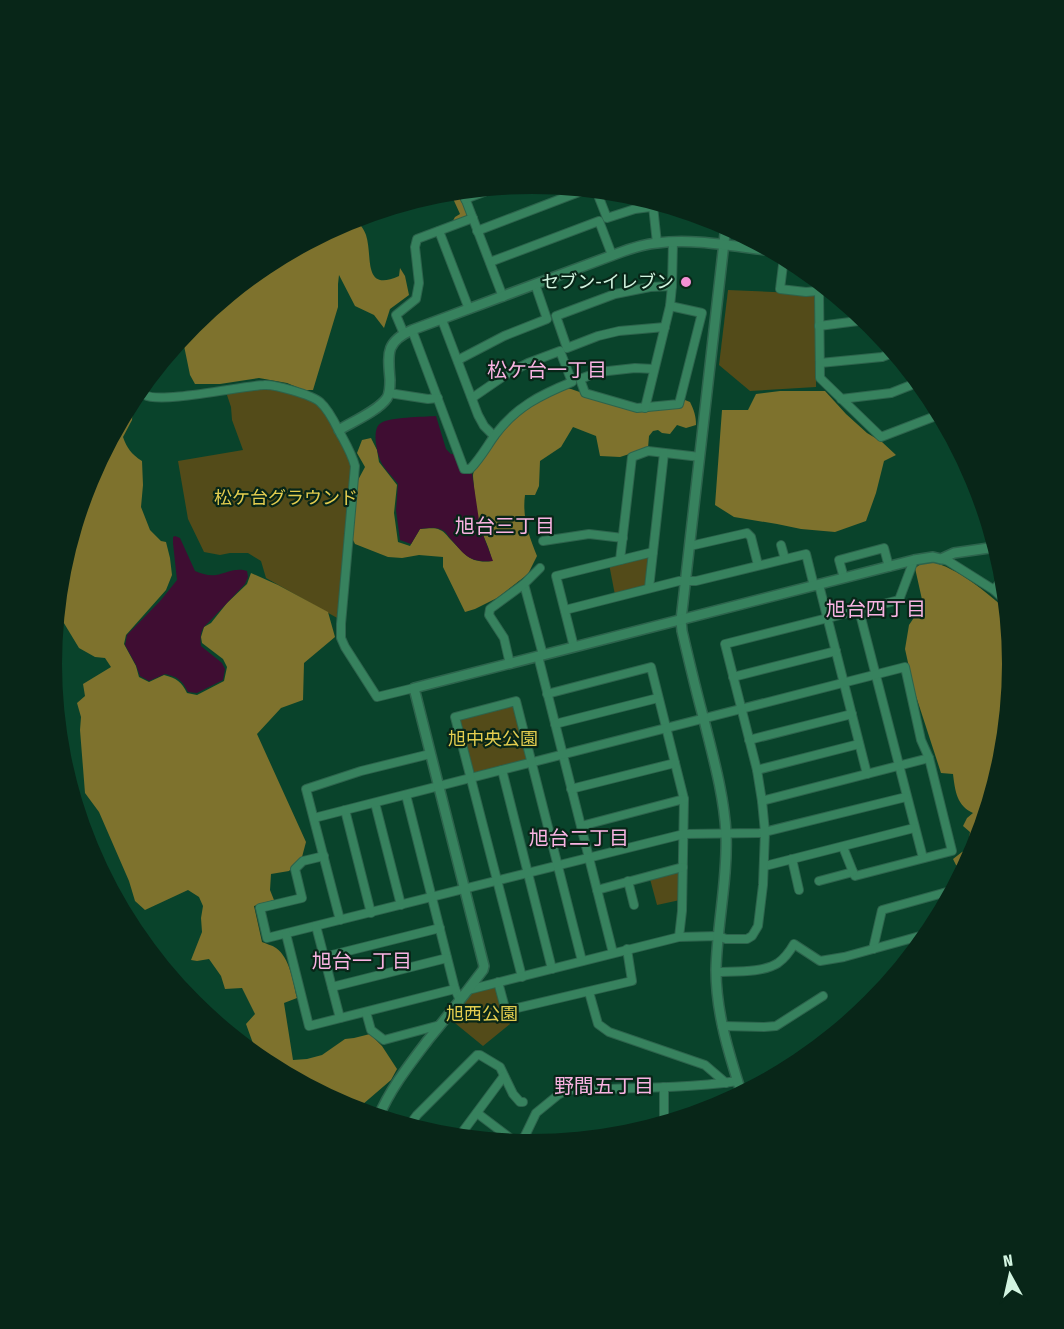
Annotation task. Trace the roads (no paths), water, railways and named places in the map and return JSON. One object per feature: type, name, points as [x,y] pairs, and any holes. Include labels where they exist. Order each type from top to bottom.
[{"type":"street","points":[[477,231],[570,196]]},
{"type":"street","points":[[465,199],[503,297]]},
{"type":"street","points":[[600,199],[607,218],[643,208]]},
{"type":"street","points":[[652,210],[657,243]]},
{"type":"street","points":[[472,398],[507,374],[560,351],[572,382],[544,393],[514,413],[494,436],[471,469],[464,469],[438,398],[408,332],[396,315],[416,299],[419,283],[415,247],[417,239],[473,218]]},
{"type":"street","points":[[489,262],[599,221],[612,255]]},
{"type":"street","points":[[439,231],[469,309]]},
{"type":"street","points":[[724,236],[681,620],[718,778],[726,833],[716,972],[717,997],[722,1026],[739,1086]]},
{"type":"street","points":[[645,408],[670,306],[673,242]]},
{"type":"street","points":[[339,430],[382,404],[390,388],[388,353],[393,342],[408,332],[632,248],[673,242],[750,248]]},
{"type":"street","points":[[783,267],[780,289],[818,291]]},
{"type":"street","points":[[458,360],[504,336],[547,319],[535,284]]},
{"type":"street","points":[[665,327],[619,331],[567,348],[556,316],[615,294],[672,286]]},
{"type":"street","points":[[819,292],[820,378],[881,437],[932,417]]},
{"type":"street","points":[[654,369],[599,372],[580,379],[585,393],[636,408],[679,404],[702,313],[670,306]]},
{"type":"street","points":[[442,320],[484,426],[494,436]]},
{"type":"street","points":[[819,326],[854,322]]},
{"type":"street","points":[[819,363],[887,355]]},
{"type":"street","points":[[147,395],[157,397],[272,385],[316,399],[327,410],[355,466],[341,624],[342,638],[348,654],[377,697],[914,560],[933,557],[948,561],[994,590]]},
{"type":"street","points":[[841,399],[891,393],[910,385]]},
{"type":"street","points":[[389,393],[428,399],[438,398]]},
{"type":"street","points":[[620,560],[632,457],[648,451],[700,457]]},
{"type":"street","points":[[649,588],[664,453]]},
{"type":"street","points":[[690,546],[747,533],[751,537],[758,566]]},
{"type":"street","points":[[543,541],[589,534],[622,538]]},
{"type":"street","points":[[782,545],[785,559]]},
{"type":"street","points":[[844,578],[839,560],[884,548],[889,567]]},
{"type":"street","points":[[941,559],[954,553],[987,548]]},
{"type":"street","points":[[574,647],[556,576],[653,552]]},
{"type":"street","points":[[565,610],[679,581],[696,581],[806,554],[828,618],[867,774]]},
{"type":"street","points":[[468,990],[679,937],[718,936],[726,939],[747,939],[752,936],[758,926],[765,866],[765,832],[757,770],[725,644],[899,600],[914,560]]},
{"type":"street","points":[[510,664],[504,638],[489,615],[490,609],[524,584],[540,568]]},
{"type":"street","points":[[524,584],[547,694],[613,953]]},
{"type":"street","points":[[859,610],[922,858]]},
{"type":"street","points":[[733,676],[836,651]]},
{"type":"street","points":[[547,694],[651,667],[684,799],[682,911],[679,937]]},
{"type":"street","points":[[314,818],[905,667],[921,740],[929,758],[952,851],[855,876],[843,847]]},
{"type":"street","points":[[414,688],[489,985]]},
{"type":"street","points":[[555,724],[658,698]]},
{"type":"street","points":[[522,977],[455,717],[496,706],[516,701],[582,961]]},
{"type":"street","points":[[749,740],[852,714]]},
{"type":"street","points":[[757,770],[859,744]]},
{"type":"street","points":[[340,920],[306,789],[361,771],[430,754]]},
{"type":"street","points":[[762,801],[929,758]]},
{"type":"street","points":[[571,789],[675,763]]},
{"type":"street","points":[[502,770],[552,969]]},
{"type":"street","points":[[406,795],[455,989],[460,1000]]},
{"type":"street","points":[[324,856],[303,861],[295,869],[302,898],[260,908],[267,938],[684,834],[765,832],[906,797]]},
{"type":"street","points":[[581,826],[684,799]]},
{"type":"street","points":[[375,803],[401,905]]},
{"type":"street","points":[[345,810],[371,913]]},
{"type":"street","points":[[765,866],[914,828]]},
{"type":"street","points":[[792,859],[799,890]]},
{"type":"street","points":[[597,890],[683,867]]},
{"type":"street","points":[[819,881],[853,872]]},
{"type":"street","points":[[628,881],[634,905]]},
{"type":"street","points":[[873,949],[882,910],[943,893]]},
{"type":"street","points":[[316,926],[340,1018]]},
{"type":"street","points":[[324,957],[440,928]]},
{"type":"street","points":[[286,934],[309,1026],[455,989]]},
{"type":"street","points":[[716,972],[750,970],[776,964],[794,944],[820,961],[844,957],[914,938]]},
{"type":"street","points":[[498,982],[505,1008],[509,1010],[590,992],[632,981],[627,950]]},
{"type":"street","points":[[332,987],[447,958]]},
{"type":"street","points":[[381,1110],[400,1076],[468,990],[484,966]]},
{"type":"street","points":[[590,992],[598,1024],[609,1032],[705,1065],[726,1083]]},
{"type":"street","points":[[722,1026],[776,1026],[823,996]]},
{"type":"street","points":[[366,1012],[371,1030],[384,1040],[440,1025]]},
{"type":"street","points":[[416,1120],[477,1055],[500,1067],[513,1095],[523,1102]]},
{"type":"street","points":[[464,1130],[504,1076]]},
{"type":"street","points":[[525,1135],[536,1113],[567,1090],[664,1087],[738,1081]]},
{"type":"street","points":[[664,1087],[664,1116]]},
{"type":"street","points":[[477,1113],[507,1134]]},
{"type":"place","name":"セブン-イレブン","points":[[686,282]]},
{"type":"district","name":"松ケ台一丁目","points":[[547,370]]},
{"type":"district","name":"旭台三丁目","points":[[505,526]]},
{"type":"district","name":"旭台四丁目","points":[[876,609]]},
{"type":"district","name":"旭台二丁目","points":[[579,838]]},
{"type":"district","name":"旭台一丁目","points":[[362,961]]},
{"type":"district","name":"野間五丁目","points":[[604,1086]]},
{"type":"park label","name":"松ケ台グラウンド","points":[[286,498]]},
{"type":"park label","name":"旭中央公園","points":[[493,739]]},
{"type":"park label","name":"旭西公園","points":[[482,1014]]}]
